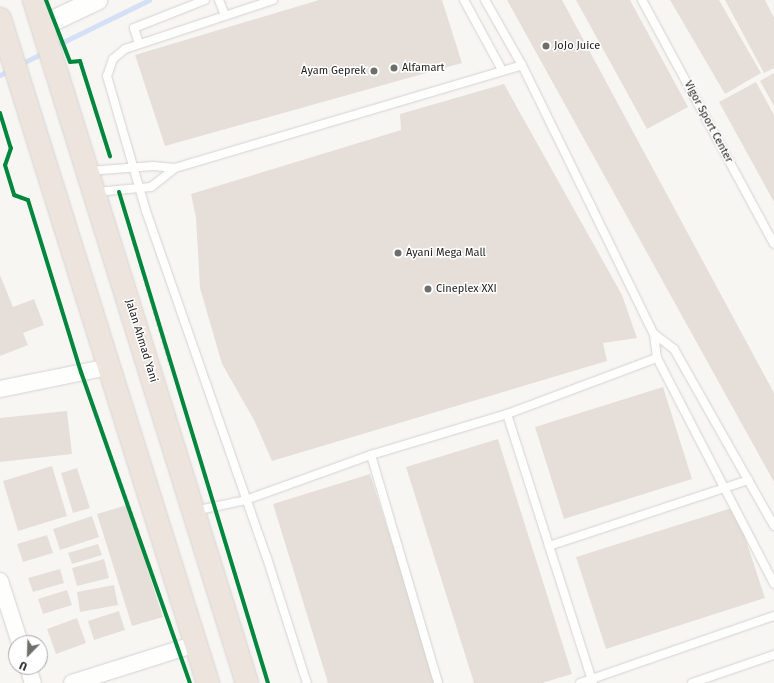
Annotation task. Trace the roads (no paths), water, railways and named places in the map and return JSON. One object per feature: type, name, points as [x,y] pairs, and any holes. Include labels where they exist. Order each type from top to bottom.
[{"type":"highway","name":"Jalan Ahmad Yani","points":[[34,0],[45,29],[55,68],[96,192],[247,683]]},
{"type":"highway","points":[[0,19],[6,51],[20,90],[208,683]]},
{"type":"street","points":[[45,29],[97,0]]},
{"type":"street","points":[[0,389],[108,367]]},
{"type":"street","points":[[0,581],[17,635]]},
{"type":"street","points":[[72,683],[196,644]]},
{"type":"lane","points":[[139,44],[134,28],[205,0]]},
{"type":"lane","points":[[219,0],[225,16]]},
{"type":"lane","points":[[273,0],[139,44],[118,53],[107,76],[139,190],[246,500],[307,683]]},
{"type":"lane","points":[[464,0],[502,70]]},
{"type":"lane","points":[[485,0],[522,65],[654,334],[657,358],[727,487],[774,584]]},
{"type":"lane","name":"Vigor Sport Center","points":[[642,0],[774,244]]},
{"type":"lane","points":[[89,171],[133,167],[175,168],[522,65]]},
{"type":"lane","points":[[96,192],[139,190],[157,184],[175,168]]},
{"type":"lane","points":[[654,334],[674,349],[774,526]]},
{"type":"lane","points":[[193,511],[246,500],[371,456],[507,414],[657,358]]},
{"type":"lane","points":[[507,414],[592,681]]},
{"type":"lane","points":[[371,456],[438,683]]},
{"type":"lane","points":[[549,546],[748,480]]},
{"type":"lane","points":[[580,683],[592,681],[774,616]]},
{"type":"lane","points":[[692,683],[774,655]]},
{"type":"waterway","points":[[53,47],[149,0]]},
{"type":"waterway","points":[[19,65],[44,52]]},
{"type":"waterway","points":[[0,75],[11,69]]},
{"type":"place","name":"JoJo Juice","points":[[546,46]]},
{"type":"place","name":"Alfamart","points":[[394,68]]},
{"type":"place","name":"Ayam Geprek","points":[[374,71]]},
{"type":"place","name":"Ayani Mega Mall","points":[[398,253]]},
{"type":"place","name":"Cineplex XXI","points":[[428,289]]}]
